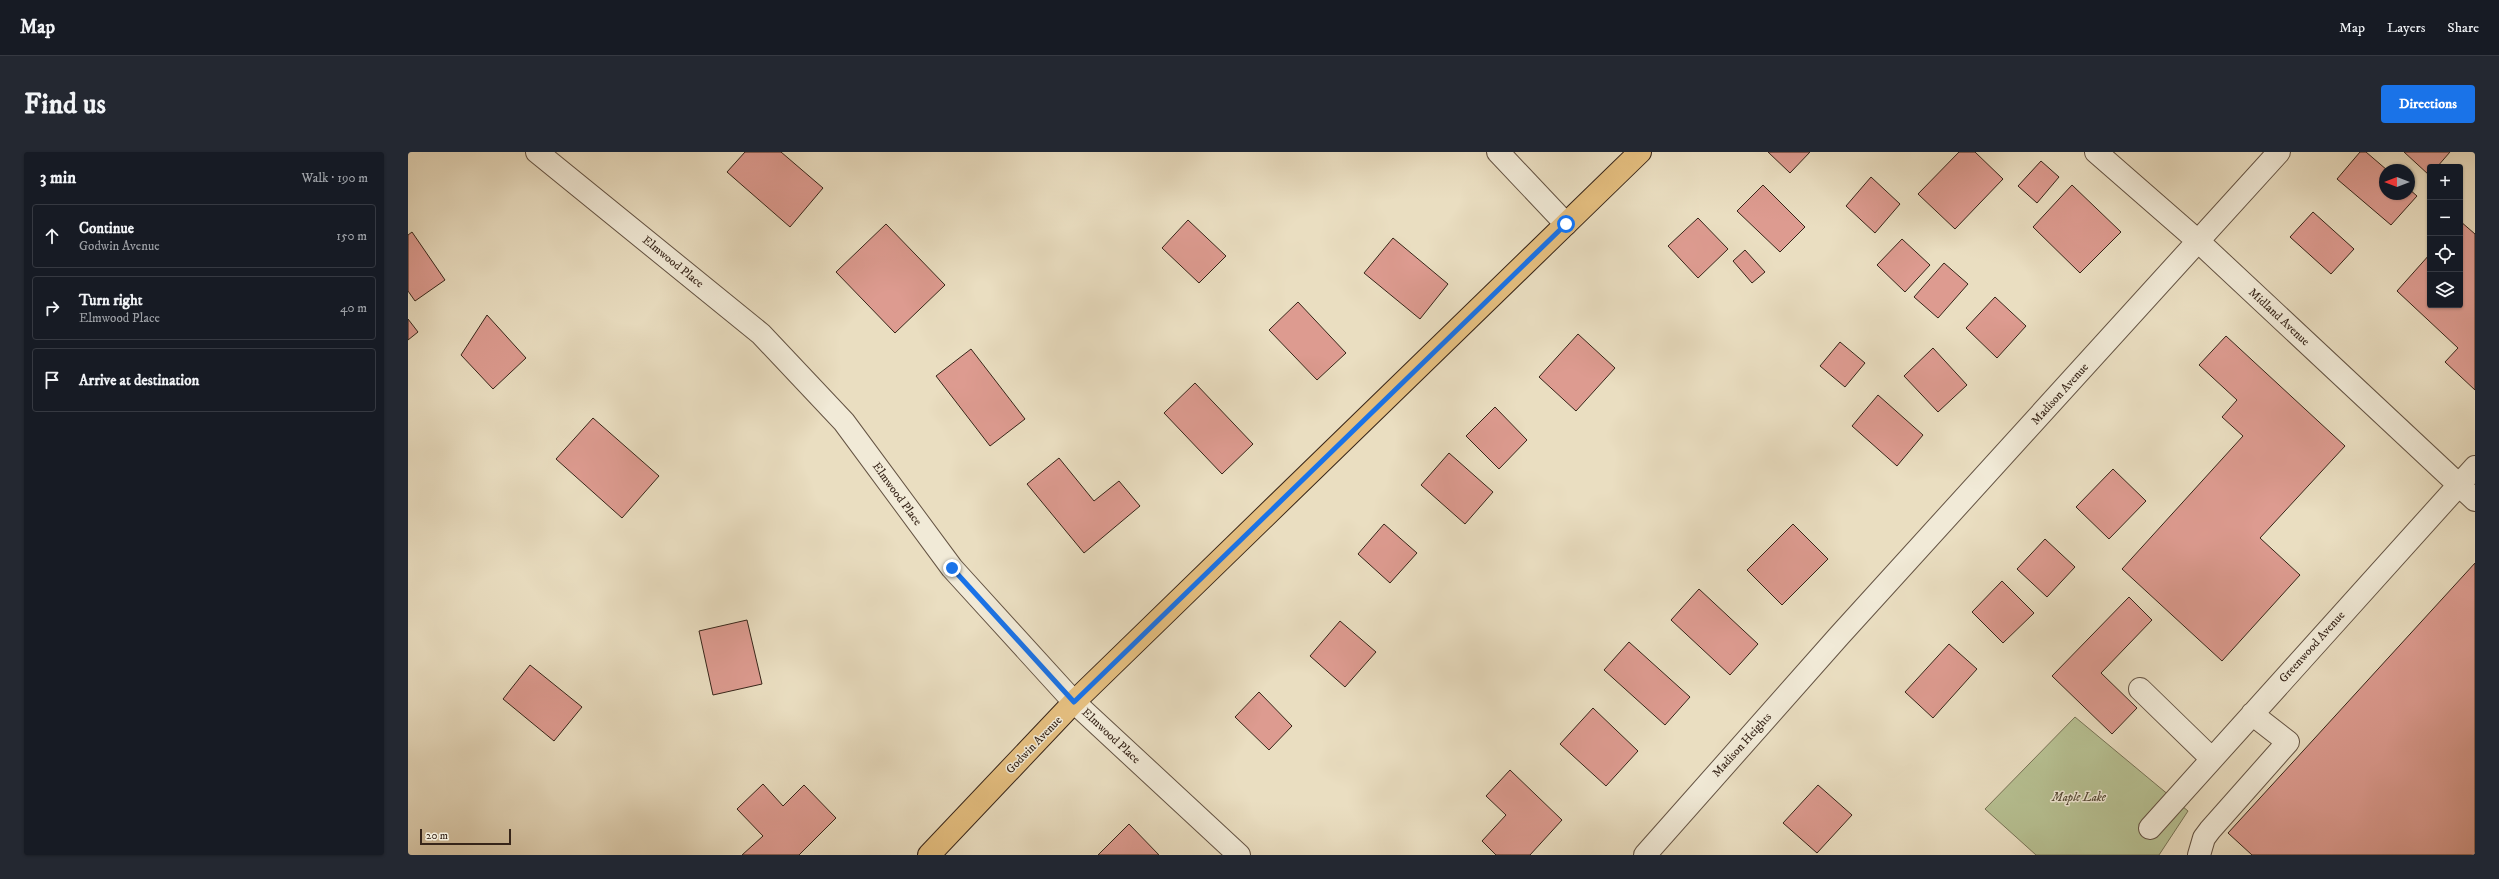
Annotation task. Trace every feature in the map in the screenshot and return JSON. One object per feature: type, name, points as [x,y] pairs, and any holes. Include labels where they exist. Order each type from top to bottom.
[{"type":"main road","name":"Godwin Avenue","points":[[929,855],[1074,702],[1640,152]]},
{"type":"street","name":"Elmwood Place","points":[[537,152],[761,334],[844,422],[952,568],[1074,702],[1239,855]]},
{"type":"street","points":[[1498,152],[1566,224]]},
{"type":"street","name":"Midland Avenue","points":[[2096,152],[2198,241],[2458,486],[2475,500]]},
{"type":"street","name":"Madison Avenue","points":[[1840,636],[2280,152]]},
{"type":"street","name":"Greenwood Avenue","points":[[2150,828],[2475,466]]},
{"type":"street","name":"Madison Heights","points":[[1645,855],[1840,636]]},
{"type":"street","points":[[2140,689],[2212,759]]},
{"type":"street","points":[[2199,855],[2204,838],[2210,830],[2288,742],[2252,714]]},
{"type":"green space","name":"Maple Lake","points":[[2075,717],[2188,811],[2159,855],[2036,855],[1985,809]]},
{"type":"building","points":[[745,152],[781,152],[823,188],[790,227],[727,172]]},
{"type":"building","points":[[1768,152],[1810,152],[1790,173]]},
{"type":"building","points":[[1959,152],[1975,152],[2003,179],[1955,229],[1918,194]]},
{"type":"building","points":[[2360,152],[2366,152],[2380,164],[2379,200],[2413,200],[2391,225],[2337,179]]},
{"type":"building","points":[[2404,152],[2450,152],[2440,164],[2427,164],[2427,173]]},
{"type":"building","points":[[2041,161],[2059,177],[2037,203],[2018,186]]},
{"type":"building","points":[[1871,177],[1900,204],[1875,233],[1846,206]]},
{"type":"building","points":[[1763,185],[1805,227],[1780,252],[1737,211]]},
{"type":"building","points":[[2072,185],[2121,232],[2080,273],[2033,227]]},
{"type":"building","points":[[2313,212],[2354,249],[2331,274],[2290,237]]},
{"type":"building","points":[[1698,218],[1728,249],[1698,278],[1668,246]]},
{"type":"building","points":[[1188,220],[1226,256],[1199,283],[1162,248]]},
{"type":"building","points":[[886,224],[945,285],[895,333],[836,272]]},
{"type":"building","points":[[2463,224],[2475,234],[2475,390],[2445,362],[2458,348],[2397,291],[2427,257],[2427,308],[2463,308]]},
{"type":"building","points":[[412,232],[445,280],[415,301],[408,291],[408,235]]},
{"type":"building","points":[[1393,238],[1448,284],[1420,319],[1364,273]]},
{"type":"building","points":[[1902,239],[1930,265],[1905,292],[1877,265]]},
{"type":"building","points":[[1745,250],[1765,272],[1752,283],[1733,261]]},
{"type":"building","points":[[1944,263],[1968,284],[1938,318],[1914,297]]},
{"type":"building","points":[[1995,297],[2026,326],[1997,358],[1966,328]]},
{"type":"building","points":[[1298,302],[1346,353],[1317,380],[1269,330]]},
{"type":"building","points":[[487,315],[526,358],[493,389],[461,355]]},
{"type":"building","points":[[408,319],[418,332],[408,340]]},
{"type":"building","points":[[1578,334],[1615,368],[1576,411],[1539,377]]},
{"type":"building","points":[[2226,336],[2345,446],[2260,538],[2300,575],[2222,661],[2122,569],[2243,436],[2222,417],[2237,400],[2199,365]]},
{"type":"building","points":[[1840,342],[1865,363],[1845,387],[1820,366]]},
{"type":"building","points":[[1933,348],[1967,385],[1938,412],[1904,376]]},
{"type":"building","points":[[971,349],[1025,419],[990,446],[936,376]]},
{"type":"building","points":[[1195,383],[1253,444],[1222,474],[1164,413]]},
{"type":"building","points":[[1878,395],[1923,435],[1897,466],[1852,426]]},
{"type":"building","points":[[1495,407],[1527,440],[1499,469],[1466,436]]},
{"type":"building","points":[[593,418],[659,476],[622,518],[556,459]]},
{"type":"building","points":[[1449,453],[1493,492],[1465,524],[1421,485]]},
{"type":"building","points":[[1059,458],[1094,501],[1119,481],[1140,506],[1084,553],[1027,484]]},
{"type":"building","points":[[2113,469],[2146,501],[2109,539],[2076,507]]},
{"type":"building","points":[[1384,524],[1417,553],[1390,583],[1358,554]]},
{"type":"building","points":[[1793,524],[1828,559],[1782,605],[1747,570]]},
{"type":"building","points":[[2045,539],[2075,567],[2047,597],[2017,569]]},
{"type":"building","points":[[2475,563],[2475,855],[2252,855],[2228,833]]},
{"type":"building","points":[[2002,581],[2034,613],[2003,643],[1972,612]]},
{"type":"building","points":[[1699,589],[1758,644],[1730,675],[1671,620]]},
{"type":"building","points":[[2129,597],[2152,620],[2101,673],[2137,708],[2112,734],[2052,676]]},
{"type":"building","points":[[747,620],[762,684],[713,695],[699,631]]},
{"type":"building","points":[[1340,621],[1376,652],[1345,687],[1310,656]]},
{"type":"building","points":[[1629,642],[1690,697],[1665,725],[1604,670]]},
{"type":"building","points":[[1949,644],[1977,669],[1933,718],[1905,692]]},
{"type":"building","points":[[530,665],[582,707],[554,741],[503,699]]},
{"type":"building","points":[[1259,692],[1292,726],[1269,750],[1235,717]]},
{"type":"building","points":[[1593,708],[1638,751],[1606,786],[1560,744]]},
{"type":"building","points":[[1510,770],[1562,820],[1530,855],[1496,855],[1482,841],[1506,815],[1486,796]]},
{"type":"building","points":[[763,784],[783,806],[804,785],[836,818],[799,855],[742,855],[763,836],[737,809]]},
{"type":"building","points":[[1818,785],[1852,815],[1817,853],[1783,823]]},
{"type":"building","points":[[1129,824],[1159,855],[1098,855]]},
{"type":"route","points":[[952,568],[1074,702],[1566,224]]}]
